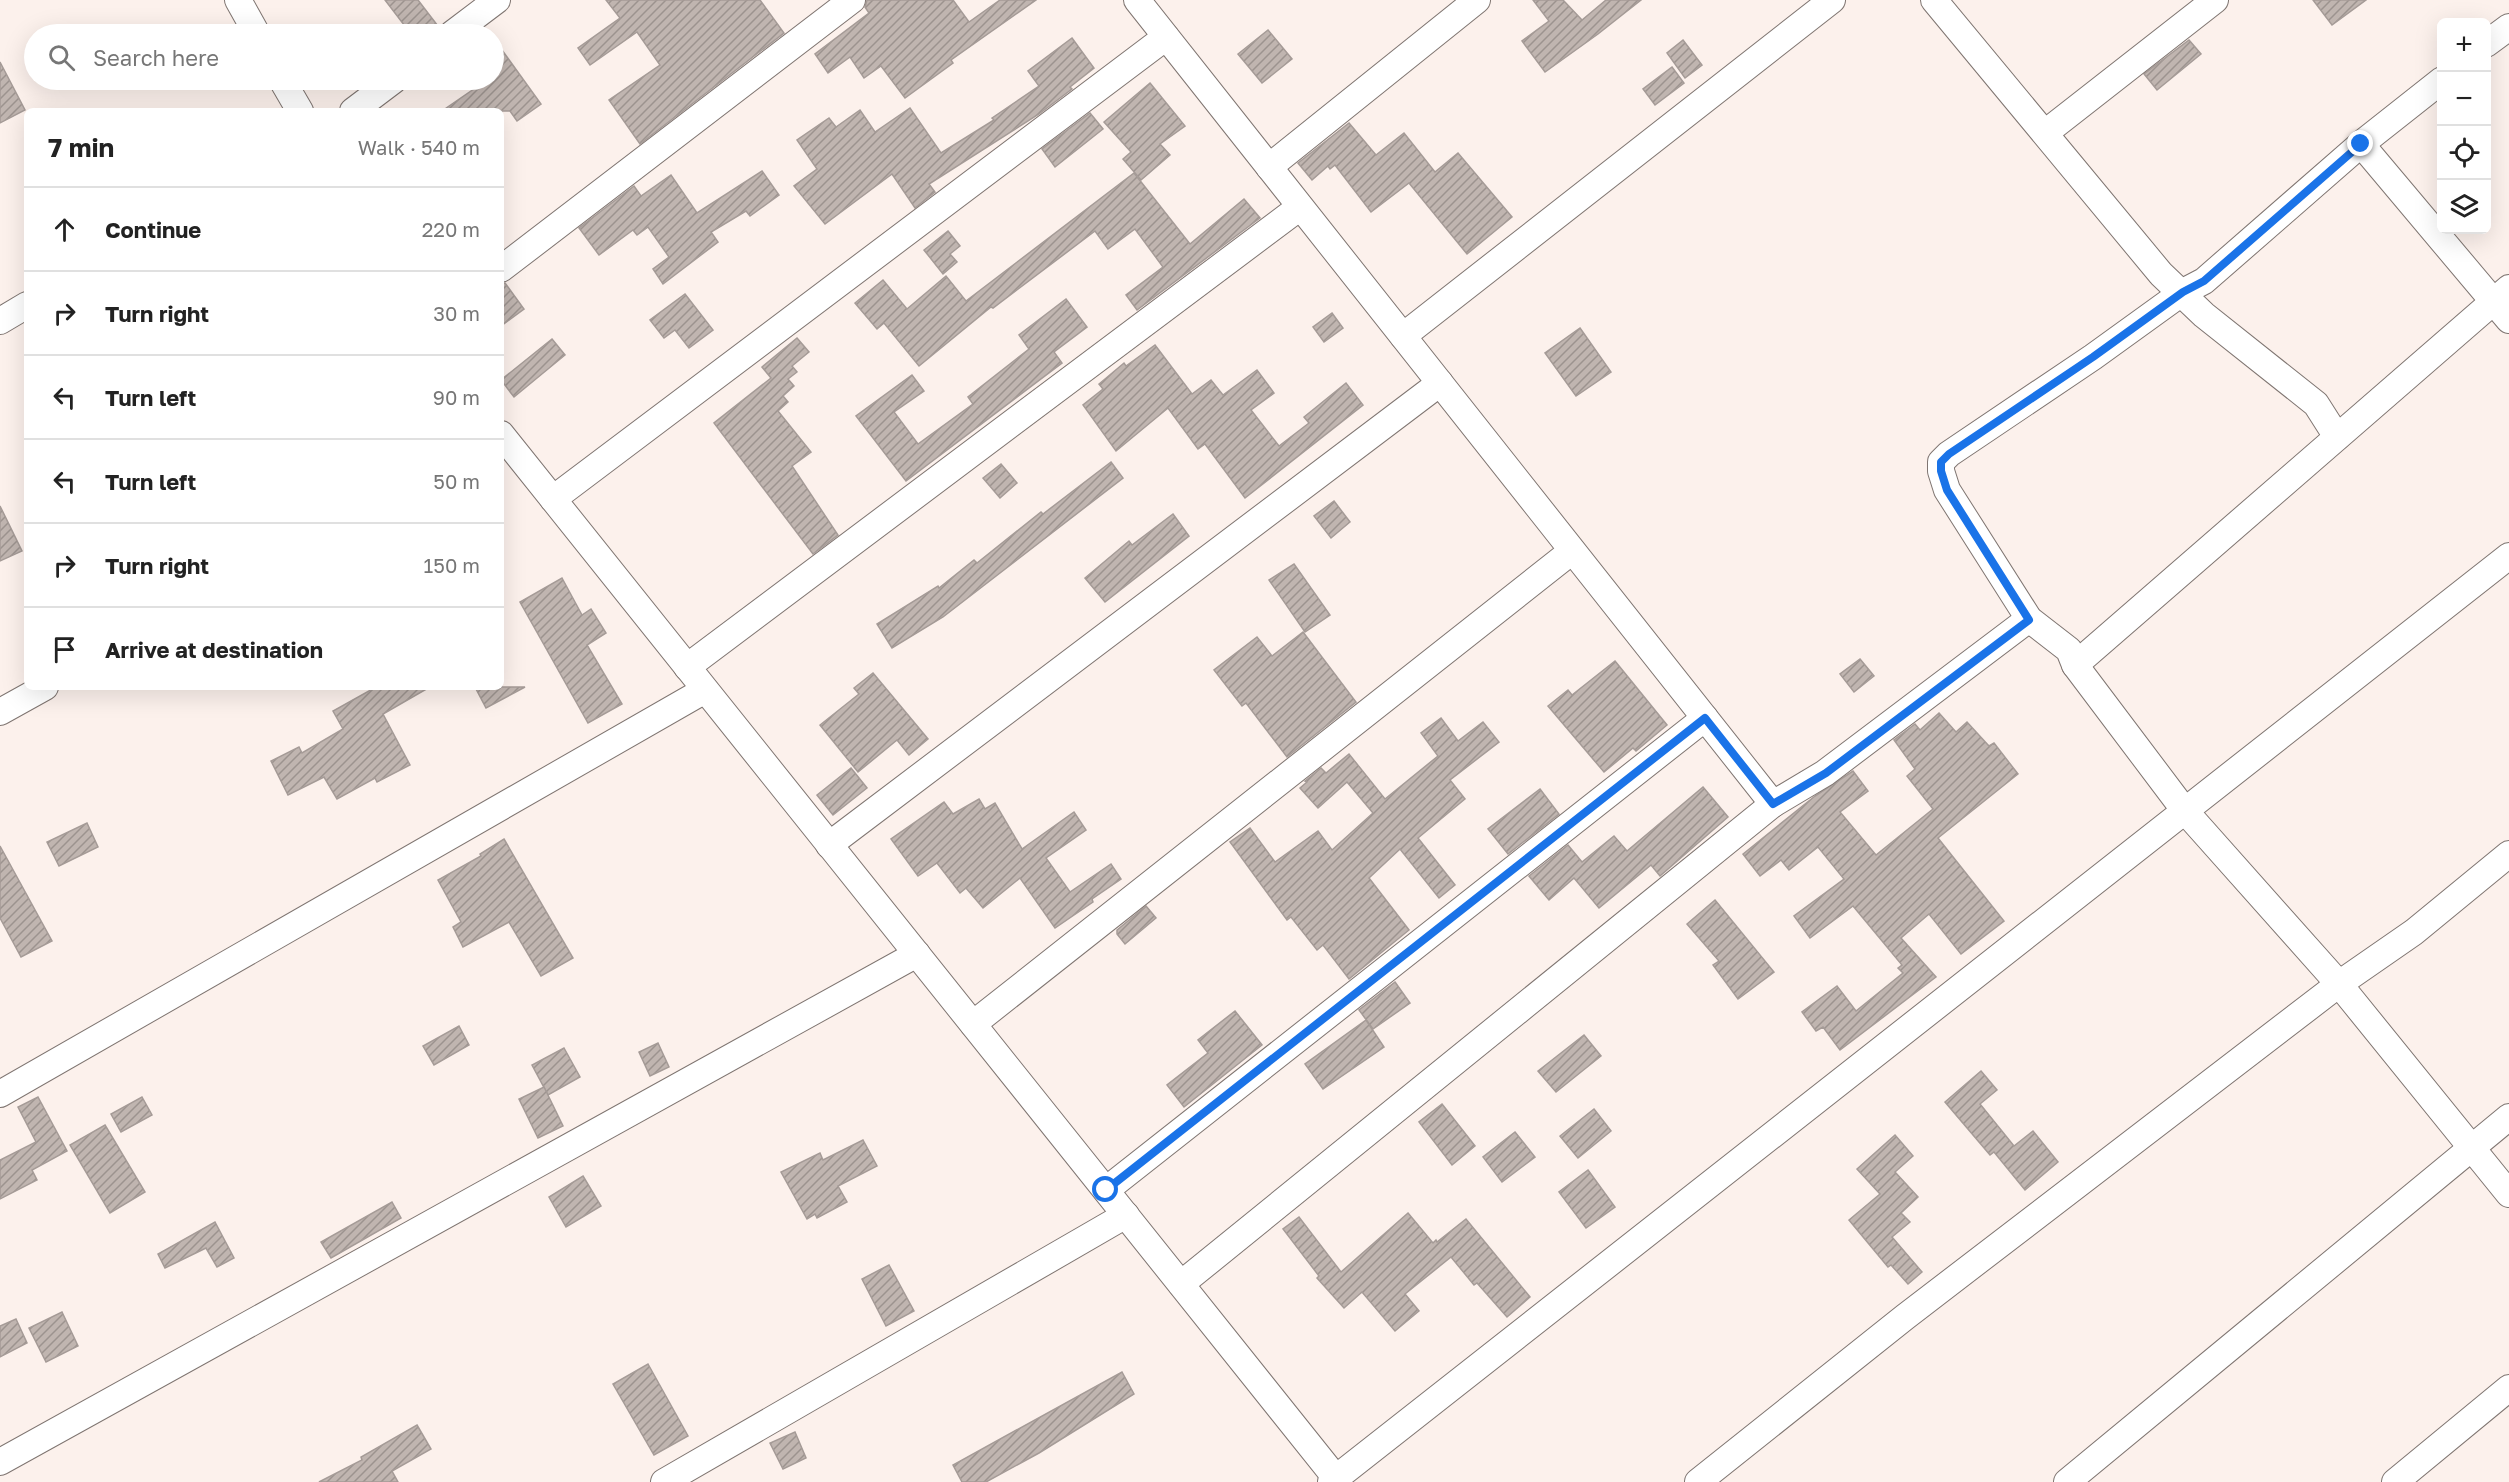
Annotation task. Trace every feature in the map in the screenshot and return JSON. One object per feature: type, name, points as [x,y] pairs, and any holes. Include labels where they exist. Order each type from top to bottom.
[{"type":"street","points":[[238,0],[251,24]]},
{"type":"street","points":[[465,24],[497,0]]},
{"type":"street","points":[[504,267],[852,0]]},
{"type":"street","points":[[1137,0],[1773,804]]},
{"type":"street","points":[[1269,167],[1477,0]]},
{"type":"street","points":[[1403,336],[1832,0]]},
{"type":"street","points":[[1934,0],[2162,274],[2204,315],[2316,404],[2337,437]]},
{"type":"street","points":[[2045,133],[2215,0]]},
{"type":"street","points":[[2491,42],[2509,27]]},
{"type":"street","points":[[553,499],[1166,37]]},
{"type":"street","points":[[2437,84],[2361,144],[2204,281],[2183,292],[2093,357],[1949,454],[1941,462],[1941,471],[1947,490],[2029,620],[2069,650],[2075,664],[2185,811],[2339,984],[2509,1194]]},
{"type":"street","points":[[288,90],[298,108]]},
{"type":"street","points":[[357,108],[381,90]]},
{"type":"street","points":[[2075,664],[2337,437],[2504,303],[2361,144]]},
{"type":"street","points":[[687,667],[1300,207]]},
{"type":"street","points":[[0,321],[24,307]]},
{"type":"street","points":[[830,845],[1440,383]]},
{"type":"street","points":[[504,438],[1181,1284],[1335,1481],[2509,556]]},
{"type":"street","points":[[973,1024],[1572,551]]},
{"type":"street","points":[[1181,1284],[1773,804],[1826,773],[2029,620]]},
{"type":"street","points":[[0,712],[40,690]]},
{"type":"street","points":[[0,1094],[705,690]]},
{"type":"street","points":[[1106,1190],[1705,718]]},
{"type":"street","points":[[1698,1482],[1924,1302],[2339,984],[2414,932],[2509,854]]},
{"type":"street","points":[[0,1462],[917,954]]},
{"type":"street","points":[[2067,1482],[2509,1117]]},
{"type":"street","points":[[664,1482],[1126,1215]]},
{"type":"street","points":[[2395,1482],[2509,1388]]},
{"type":"building","points":[[385,0],[418,0],[436,24],[403,24]]},
{"type":"building","points":[[606,0],[760,0],[784,33],[640,144],[609,100],[660,65],[637,32],[590,65],[578,48],[620,18]]},
{"type":"building","points":[[867,0],[953,0],[969,22],[1000,0],[1036,0],[951,60],[953,63],[905,98],[881,66],[864,78],[850,57],[828,73],[815,54],[869,13],[865,7]]},
{"type":"building","points":[[1533,0],[1563,0],[1582,20],[1606,0],[1641,0],[1545,72],[1522,41],[1549,21]]},
{"type":"building","points":[[2313,0],[2366,0],[2332,25]]},
{"type":"building","points":[[1268,30],[1292,59],[1262,83],[1238,54]]},
{"type":"building","points":[[1072,38],[1094,68],[1070,87],[1072,89],[1039,114],[929,184],[935,192],[915,208],[892,174],[825,224],[794,186],[817,169],[797,140],[829,118],[836,127],[860,110],[875,132],[910,108],[941,153],[994,120],[992,118],[1039,86],[1028,71]]},
{"type":"building","points":[[1683,40],[1702,65],[1685,78],[1667,53]]},
{"type":"building","points":[[2189,40],[2201,54],[2157,90],[2144,74]]},
{"type":"building","points":[[504,53],[541,104],[517,121],[510,111],[504,111],[504,108],[446,108],[472,90],[504,90]]},
{"type":"building","points":[[0,62],[24,111],[0,123]]},
{"type":"building","points":[[1672,67],[1684,83],[1655,105],[1643,89]]},
{"type":"building","points":[[1150,83],[1185,126],[1160,144],[1170,155],[1141,180],[1123,159],[1131,152],[1104,122]]},
{"type":"building","points":[[1090,113],[1103,129],[1055,167],[1042,149]]},
{"type":"building","points":[[1349,123],[1376,155],[1404,133],[1435,172],[1458,153],[1512,217],[1467,254],[1409,183],[1371,212],[1335,165],[1330,169],[1328,166],[1312,180],[1298,163]]},
{"type":"building","points":[[762,171],[779,195],[750,216],[746,211],[711,232],[718,242],[663,284],[653,269],[669,257],[648,227],[637,235],[633,230],[599,255],[579,228],[634,186],[641,196],[671,175],[697,213]]},
{"type":"building","points":[[1134,173],[1190,244],[1244,199],[1260,218],[1137,310],[1126,295],[1163,267],[1135,229],[1108,249],[1095,231],[993,308],[991,307],[919,366],[884,323],[877,329],[855,303],[883,280],[907,309],[946,276],[966,301]]},
{"type":"building","points":[[948,231],[960,246],[950,254],[957,262],[943,274],[924,250]]},
{"type":"building","points":[[504,283],[524,309],[504,324]]},
{"type":"building","points":[[685,294],[713,330],[689,348],[675,330],[664,338],[650,320]]},
{"type":"building","points":[[1066,299],[1087,327],[1054,352],[1062,363],[906,481],[856,416],[912,375],[924,391],[894,412],[918,444],[973,404],[968,397],[1029,349],[1019,335]]},
{"type":"building","points":[[1332,313],[1343,328],[1324,342],[1313,327]]},
{"type":"building","points":[[1580,328],[1611,372],[1576,396],[1545,353]]},
{"type":"building","points":[[797,338],[809,352],[792,366],[797,372],[788,379],[794,386],[783,396],[788,402],[778,411],[811,452],[792,466],[838,535],[813,554],[714,423],[771,378],[762,367]]},
{"type":"building","points":[[552,339],[565,355],[514,397],[504,384],[504,378]]},
{"type":"building","points":[[1155,345],[1192,394],[1211,380],[1223,395],[1257,370],[1274,393],[1251,410],[1279,446],[1309,423],[1304,417],[1346,383],[1363,405],[1245,498],[1205,444],[1198,449],[1168,408],[1116,451],[1083,405],[1103,389],[1099,384],[1124,363],[1126,366]]},
{"type":"building","points":[[1111,462],[1123,478],[943,617],[892,648],[877,624],[938,586],[939,588],[974,560],[977,563],[1041,512],[1043,514]]},
{"type":"building","points":[[1001,464],[1017,483],[1000,498],[983,478]]},
{"type":"building","points":[[1334,501],[1350,522],[1331,538],[1314,516]]},
{"type":"building","points":[[0,506],[22,551],[0,561]]},
{"type":"building","points":[[1173,514],[1189,536],[1105,602],[1085,578],[1129,541],[1132,545]]},
{"type":"building","points":[[1294,564],[1330,615],[1305,632],[1269,580]]},
{"type":"building","points":[[562,578],[582,615],[591,609],[606,633],[587,645],[622,704],[588,723],[520,602]]},
{"type":"building","points":[[1303,632],[1356,702],[1287,757],[1246,703],[1242,706],[1214,670],[1257,637],[1272,656]]},
{"type":"building","points":[[1860,659],[1874,676],[1854,692],[1840,674]]},
{"type":"building","points":[[1615,661],[1667,725],[1636,751],[1633,748],[1604,772],[1548,706],[1568,690],[1572,695]]},
{"type":"building","points":[[873,673],[928,739],[909,755],[897,740],[858,772],[820,725],[859,694],[854,688]]},
{"type":"building","points":[[525,687],[486,708],[477,690]]},
{"type":"building","points":[[371,690],[425,690],[383,714],[410,765],[377,782],[375,778],[337,799],[324,777],[288,795],[271,761],[299,747],[302,753],[343,729],[333,711]]},
{"type":"building","points":[[1939,713],[1956,732],[1967,722],[1989,746],[1994,743],[2018,774],[1938,838],[2004,921],[1961,954],[1929,914],[1901,938],[1936,977],[1840,1050],[1823,1027],[1816,1031],[1802,1012],[1837,986],[1856,1011],[1903,973],[1898,968],[1902,965],[1853,906],[1810,938],[1794,916],[1844,879],[1818,847],[1789,870],[1781,860],[1760,876],[1743,854],[1815,796],[1853,771],[1868,791],[1840,812],[1876,855],[1933,809],[1907,776],[1915,769],[1894,740],[1915,724],[1920,730]]},
{"type":"building","points":[[1441,718],[1458,741],[1483,722],[1499,742],[1450,780],[1465,799],[1418,838],[1455,885],[1439,898],[1400,849],[1369,878],[1409,930],[1349,979],[1323,945],[1317,950],[1291,917],[1287,920],[1230,842],[1250,828],[1275,862],[1318,831],[1332,850],[1373,813],[1347,782],[1318,808],[1300,788],[1307,782],[1305,781],[1321,768],[1326,773],[1349,754],[1385,799],[1438,756],[1421,733]]},
{"type":"building","points":[[851,768],[867,788],[833,815],[817,795]]},
{"type":"building","points":[[1703,787],[1728,817],[1660,876],[1651,865],[1599,908],[1574,878],[1549,900],[1529,876],[1568,845],[1582,862],[1614,836],[1627,851]]},
{"type":"building","points":[[1540,789],[1559,814],[1508,854],[1488,829]]},
{"type":"building","points":[[979,799],[985,809],[995,803],[1022,849],[1074,812],[1086,830],[1046,858],[1070,892],[1111,864],[1121,879],[1055,928],[1020,878],[983,908],[966,888],[960,893],[937,863],[918,876],[891,839],[944,802],[953,814]]},
{"type":"building","points":[[87,823],[98,847],[59,866],[47,842]]},
{"type":"building","points":[[504,839],[573,958],[541,976],[509,922],[463,947],[453,927],[461,922],[438,880],[481,856],[480,854]]},
{"type":"building","points":[[0,846],[52,941],[21,957],[0,918]]},
{"type":"building","points":[[1715,900],[1774,972],[1738,999],[1713,965],[1719,961],[1687,924]]},
{"type":"building","points":[[1146,906],[1156,918],[1125,944],[1117,934],[1117,930]]},
{"type":"building","points":[[1395,982],[1410,1003],[1373,1029],[1359,1010]]},
{"type":"building","points":[[1235,1011],[1262,1045],[1184,1107],[1167,1085],[1208,1053],[1198,1040]]},
{"type":"building","points":[[1366,1020],[1384,1047],[1323,1089],[1305,1064]]},
{"type":"building","points":[[459,1026],[469,1045],[434,1065],[423,1046]]},
{"type":"building","points":[[1584,1035],[1601,1056],[1556,1092],[1538,1071]]},
{"type":"building","points":[[658,1043],[669,1067],[650,1076],[639,1052]]},
{"type":"building","points":[[564,1048],[580,1077],[548,1095],[532,1065]]},
{"type":"building","points":[[1981,1071],[1997,1090],[1980,1104],[2014,1146],[2033,1131],[2058,1162],[2025,1190],[1994,1152],[1990,1155],[1945,1102]]},
{"type":"building","points":[[544,1087],[563,1126],[538,1138],[519,1099]]},
{"type":"building","points":[[38,1097],[67,1151],[32,1170],[37,1180],[0,1199],[0,1160],[36,1142],[18,1107]]},
{"type":"building","points":[[142,1097],[152,1115],[121,1132],[111,1114]]},
{"type":"building","points":[[1442,1104],[1475,1146],[1452,1165],[1419,1122]]},
{"type":"building","points":[[1594,1109],[1611,1131],[1578,1158],[1560,1136]]},
{"type":"building","points":[[105,1125],[145,1192],[110,1213],[70,1145]]},
{"type":"building","points":[[1515,1132],[1535,1157],[1502,1182],[1483,1157]]},
{"type":"building","points":[[1895,1135],[1913,1156],[1895,1172],[1918,1197],[1901,1213],[1910,1222],[1892,1237],[1922,1272],[1908,1284],[1891,1265],[1888,1267],[1849,1220],[1880,1194],[1857,1169]]},
{"type":"building","points":[[863,1140],[877,1166],[838,1186],[847,1202],[817,1218],[815,1214],[807,1219],[781,1172],[820,1153],[823,1160]]},
{"type":"building","points":[[1588,1170],[1615,1207],[1586,1228],[1559,1192]]},
{"type":"building","points":[[583,1176],[601,1206],[566,1227],[549,1197]]},
{"type":"building","points":[[392,1202],[401,1218],[331,1258],[321,1242]]},
{"type":"building","points":[[1408,1213],[1433,1243],[1466,1219],[1530,1297],[1507,1317],[1477,1283],[1474,1285],[1451,1257],[1405,1294],[1419,1311],[1395,1331],[1362,1292],[1344,1308],[1317,1278],[1319,1276],[1283,1229],[1299,1217],[1341,1272]]},
{"type":"building","points":[[215,1222],[234,1258],[217,1267],[206,1248],[165,1268],[158,1254]]},
{"type":"building","points":[[889,1265],[914,1311],[886,1326],[862,1279]]},
{"type":"building","points":[[62,1312],[78,1346],[46,1362],[29,1328]]},
{"type":"building","points":[[16,1319],[27,1343],[0,1357],[0,1326]]},
{"type":"building","points":[[648,1364],[688,1436],[654,1455],[613,1384]]},
{"type":"building","points":[[1122,1372],[1134,1394],[1039,1453],[986,1482],[962,1482],[953,1465]]},
{"type":"building","points":[[417,1425],[431,1449],[392,1471],[398,1482],[319,1482],[362,1460],[361,1457]]},
{"type":"building","points":[[795,1432],[806,1458],[783,1469],[770,1443]]},
{"type":"route","points":[[1106,1190],[1705,718],[1773,804],[1826,773],[2029,620],[1947,490],[1941,471],[1941,462],[1949,454],[2093,357],[2183,292],[2204,281],[2361,144]]}]
